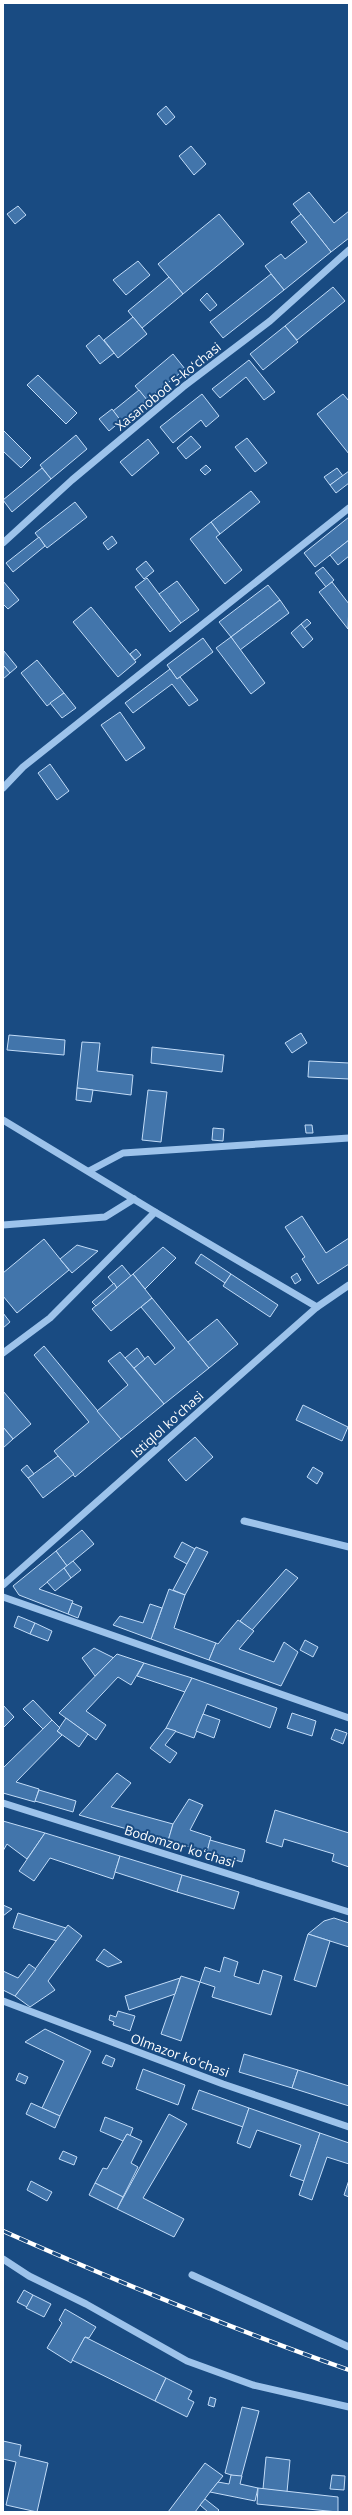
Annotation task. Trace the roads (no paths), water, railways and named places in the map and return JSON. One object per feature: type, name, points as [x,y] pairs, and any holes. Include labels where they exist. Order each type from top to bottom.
[{"type":"street","name":"Xasanobod 5-koʻchasi","points":[[3,543],[72,480],[177,392],[270,321],[349,250]]},
{"type":"street","points":[[3,788],[23,767],[349,508]]},
{"type":"street","points":[[3,1120],[155,1212],[317,1307]]},
{"type":"street","points":[[89,1171],[123,1153],[349,1138]]},
{"type":"street","points":[[3,1224],[105,1217],[134,1199]]},
{"type":"street","points":[[3,1353],[50,1318],[155,1212]]},
{"type":"street","name":"Istiqlol koʻchasi","points":[[3,1585],[317,1307],[349,1285]]},
{"type":"street","points":[[244,1521],[349,1547]]},
{"type":"street","points":[[3,1597],[349,1718]]},
{"type":"street","name":"Bodomzor koʻchasi","points":[[3,1803],[349,1912]]},
{"type":"street","name":"Olmazor koʻchasi","points":[[3,2002],[223,2084],[349,2127]]},
{"type":"street","points":[[3,2259],[29,2276],[86,2304],[187,2361],[253,2385],[349,2407]]},
{"type":"street","points":[[192,2275],[349,2347]]},
{"type":"railway","points":[[3,2231],[174,2304],[349,2370]]}]
